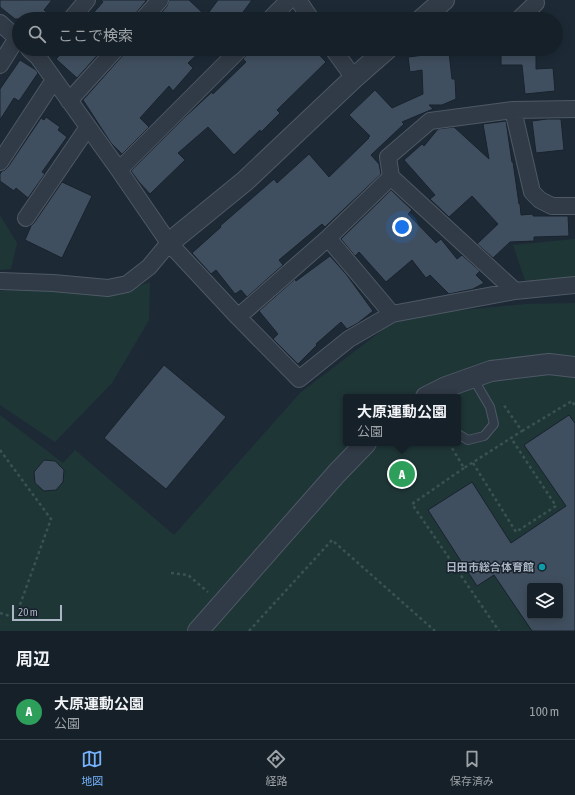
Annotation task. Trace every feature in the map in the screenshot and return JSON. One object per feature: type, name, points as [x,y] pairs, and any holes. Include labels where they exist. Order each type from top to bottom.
[{"type":"street","points":[[77,12],[87,0]]},
{"type":"street","points":[[149,12],[160,0]]},
{"type":"street","points":[[277,12],[289,0]]},
{"type":"street","points":[[298,0],[307,12]]},
{"type":"street","points":[[430,12],[444,0]]},
{"type":"street","points":[[526,12],[536,3]]},
{"type":"street","points":[[0,23],[12,33]]},
{"type":"street","points":[[0,65],[15,56]]},
{"type":"street","points":[[37,56],[168,243],[299,379],[349,339],[392,314],[515,291],[575,285]]},
{"type":"street","points":[[69,101],[110,56]]},
{"type":"street","points":[[118,170],[233,56]]},
{"type":"street","points":[[338,56],[354,78]]},
{"type":"street","points":[[0,281],[53,283],[108,288],[127,284],[149,267],[168,243],[245,181],[379,56]]},
{"type":"street","points":[[0,162],[54,80]]},
{"type":"street","points":[[515,291],[391,176],[388,157],[430,121],[513,110],[575,109]]},
{"type":"street","points":[[513,110],[532,192],[540,200],[552,206],[575,206]]},
{"type":"street","points":[[26,218],[88,128]]},
{"type":"street","points":[[238,317],[328,238],[391,176]]},
{"type":"street","points":[[328,238],[392,314]]},
{"type":"street","points":[[434,394],[446,387],[492,370],[549,364],[575,367]]},
{"type":"street","points":[[198,631],[337,473],[363,446]]},
{"type":"lane","points":[[461,436],[468,440],[484,436],[494,424],[490,407],[472,378]]},
{"type":"path","points":[[522,431],[572,401],[575,406]]},
{"type":"path","points":[[473,463],[516,532],[556,506],[512,438]]},
{"type":"path","points":[[0,450],[51,520],[17,613]]},
{"type":"path","points":[[464,468],[412,504],[500,631]]},
{"type":"path","points":[[249,631],[332,540],[436,631]]},
{"type":"path","points":[[171,573],[188,575],[211,595]]},
{"type":"path","points":[[0,613],[10,616]]},
{"type":"green space","points":[[0,215],[17,243],[11,269],[0,270]]},
{"type":"green space","points":[[575,239],[575,282],[527,286],[513,245]]},
{"type":"green space","points":[[150,282],[149,320],[112,383],[55,442],[0,405],[0,291],[119,293]]},
{"type":"green space","points":[[575,303],[575,631],[0,631],[0,415],[63,463],[75,450],[174,535],[300,393],[401,316],[526,304]]},
{"type":"building","points":[[0,0],[52,0],[44,10],[47,12],[12,12],[12,17],[0,7]]},
{"type":"building","points":[[101,0],[146,1],[137,12],[94,12],[103,2]]},
{"type":"building","points":[[169,0],[189,0],[202,12],[162,12],[167,6]]},
{"type":"building","points":[[218,0],[252,0],[243,12],[209,12]]},
{"type":"building","points":[[59,56],[97,56],[77,78],[56,59]]},
{"type":"building","points":[[122,56],[196,56],[188,63],[193,68],[173,91],[169,86],[140,118],[149,127],[122,154],[111,143],[83,100]]},
{"type":"building","points":[[246,56],[320,56],[326,62],[277,110],[280,113],[261,132],[260,130],[234,155],[208,127],[178,153],[185,160],[150,194],[131,171],[186,116],[212,92],[213,94],[246,62],[243,59]]},
{"type":"building","points":[[449,56],[452,79],[455,79],[456,99],[442,105],[429,105],[433,109],[402,122],[404,124],[371,155],[379,164],[381,174],[325,227],[322,224],[279,260],[283,265],[247,297],[241,290],[235,294],[216,270],[211,274],[192,253],[221,227],[220,226],[274,179],[277,183],[309,154],[329,177],[369,138],[370,136],[349,115],[375,90],[392,108],[423,94],[422,70],[410,72],[408,57]]},
{"type":"building","points":[[501,56],[536,56],[536,69],[553,68],[555,91],[525,94],[522,65],[501,65]]},
{"type":"building","points":[[20,60],[36,70],[38,73],[19,101],[14,98],[0,120],[0,89]]},
{"type":"building","points":[[46,117],[60,127],[58,130],[67,137],[42,172],[45,174],[28,198],[16,188],[14,191],[0,181],[0,174],[8,167],[41,118],[44,120]]},
{"type":"building","points":[[561,119],[564,150],[536,153],[532,121]]},
{"type":"building","points":[[506,121],[521,215],[533,214],[533,216],[568,216],[569,236],[534,237],[534,241],[510,242],[493,258],[477,244],[498,224],[472,196],[449,217],[430,199],[435,195],[404,160],[422,144],[424,146],[438,129],[454,127],[489,159],[483,124]]},
{"type":"building","points":[[62,182],[92,196],[62,258],[25,240],[31,226]]},
{"type":"building","points":[[391,190],[412,210],[408,214],[436,243],[441,239],[457,259],[462,255],[480,271],[476,275],[484,283],[473,289],[449,294],[430,275],[426,278],[412,260],[386,282],[359,252],[355,256],[341,239]]},
{"type":"building","points":[[330,256],[346,274],[373,311],[358,323],[347,329],[341,322],[316,344],[317,345],[298,364],[273,339],[278,334],[259,311],[295,279],[296,281]]},
{"type":"building","points":[[164,365],[226,417],[166,489],[104,438]]},
{"type":"building","points":[[569,415],[575,423],[575,631],[532,631],[494,575],[477,586],[428,510],[472,482],[511,543],[566,506],[524,445]]},
{"type":"building","points":[[44,460],[55,461],[64,470],[63,482],[56,490],[44,491],[35,483],[34,472]]},
{"type":"place","name":"大原運動公園","points":[[402,474]]},
{"type":"place","name":"日田市総合体育館","points":[[542,567]]}]
